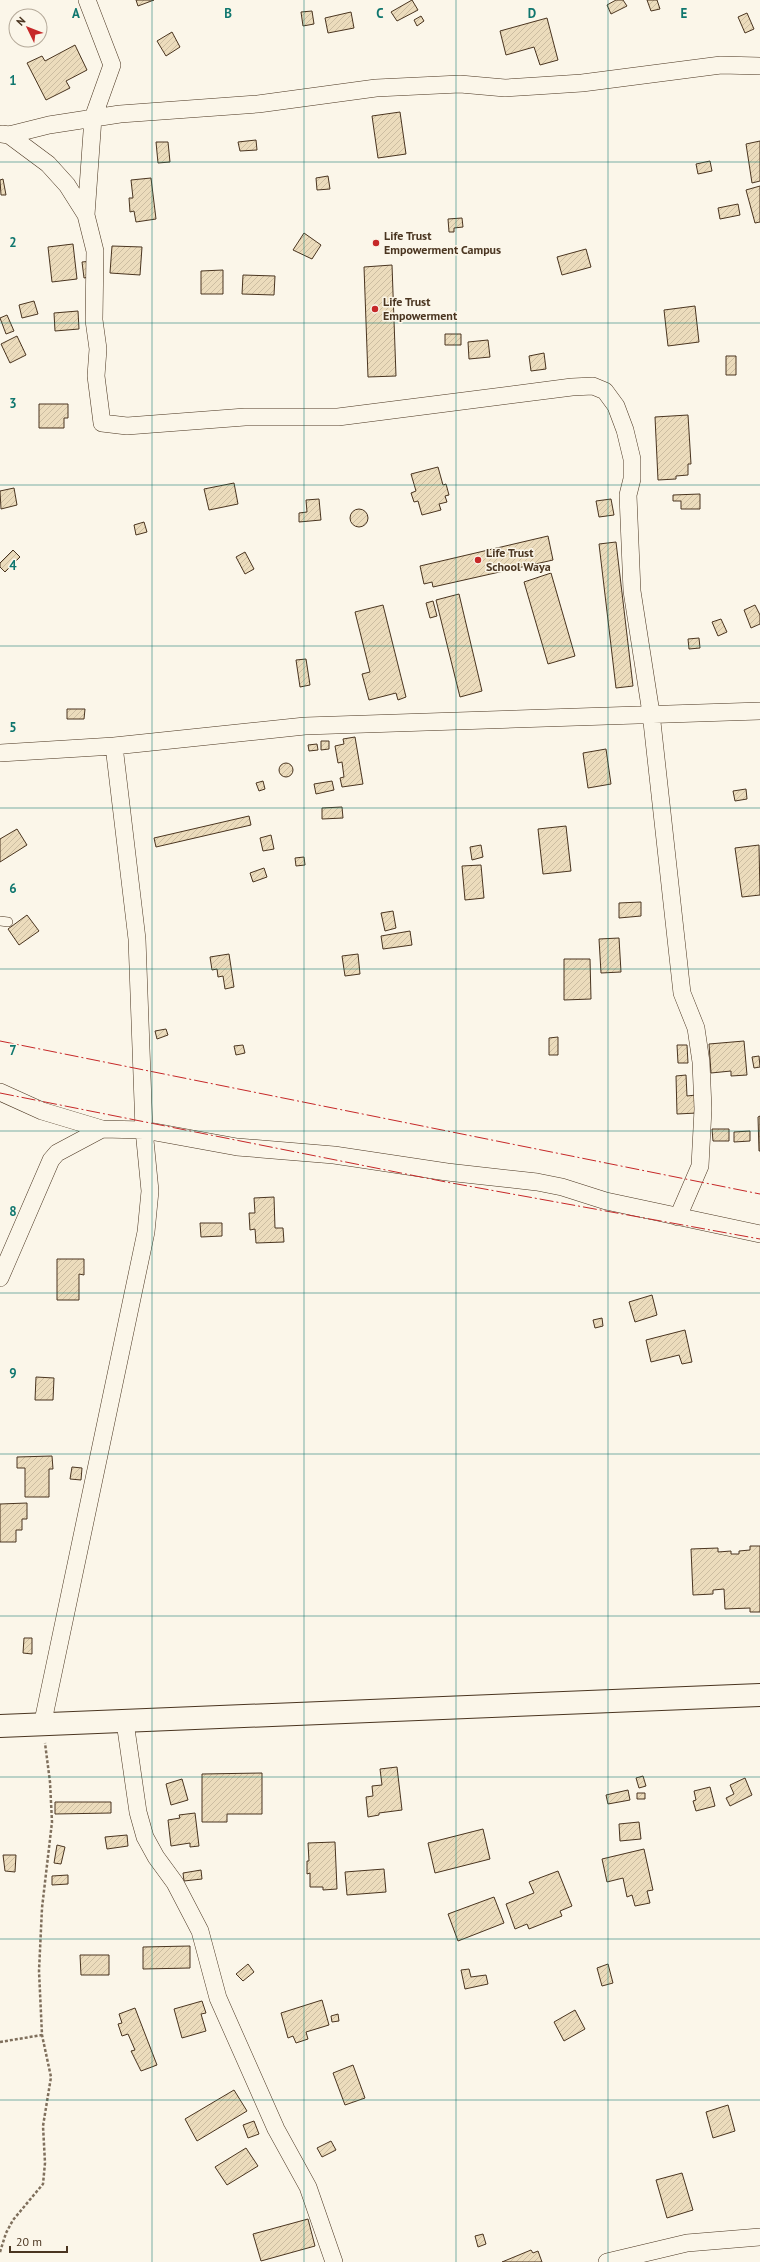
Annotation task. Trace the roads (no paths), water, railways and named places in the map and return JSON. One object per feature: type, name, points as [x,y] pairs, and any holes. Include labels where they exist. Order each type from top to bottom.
[{"type":"street","points":[[86,215],[94,118],[112,65],[87,0]]},
{"type":"street","points":[[4,134],[49,125],[120,114],[258,104],[376,88],[460,84],[505,88],[582,83],[721,65],[760,66]]},
{"type":"street","points":[[4,134],[48,164],[67,185],[86,215],[95,251],[94,320],[98,349],[96,376],[102,423],[127,426],[245,417],[338,417],[572,387],[593,386],[605,391],[616,406],[625,430],[632,459],[632,479],[628,495],[632,590],[651,713],[682,993],[696,1028],[701,1062],[703,1108],[700,1166],[678,1218]]},
{"type":"street","points":[[0,753],[114,746],[305,726],[651,713],[760,711]]},
{"type":"street","points":[[42,1726],[146,1232],[150,1191],[144,1130],[137,939],[114,746]]},
{"type":"street","points":[[0,1092],[42,1111],[102,1129],[144,1130],[237,1147],[334,1155],[447,1172],[537,1182],[562,1187],[606,1201],[678,1218],[760,1234]]},
{"type":"street","points":[[0,1278],[51,1160],[57,1153],[102,1129]]},
{"type":"street","points":[[0,1726],[42,1726],[760,1695]]},
{"type":"street","points":[[124,1722],[138,1812],[145,1837],[156,1857],[175,1883],[200,1931],[218,1998],[276,2129],[308,2186],[334,2262]]},
{"type":"street","points":[[606,2262],[687,2243],[760,2237]]},
{"type":"place","name":"Life Trust Empowerment Campus","points":[[376,243]]},
{"type":"place","name":"Life Trust Empowerment","points":[[375,309]]},
{"type":"place","name":"Life Trust School Waya","points":[[478,560]]}]
